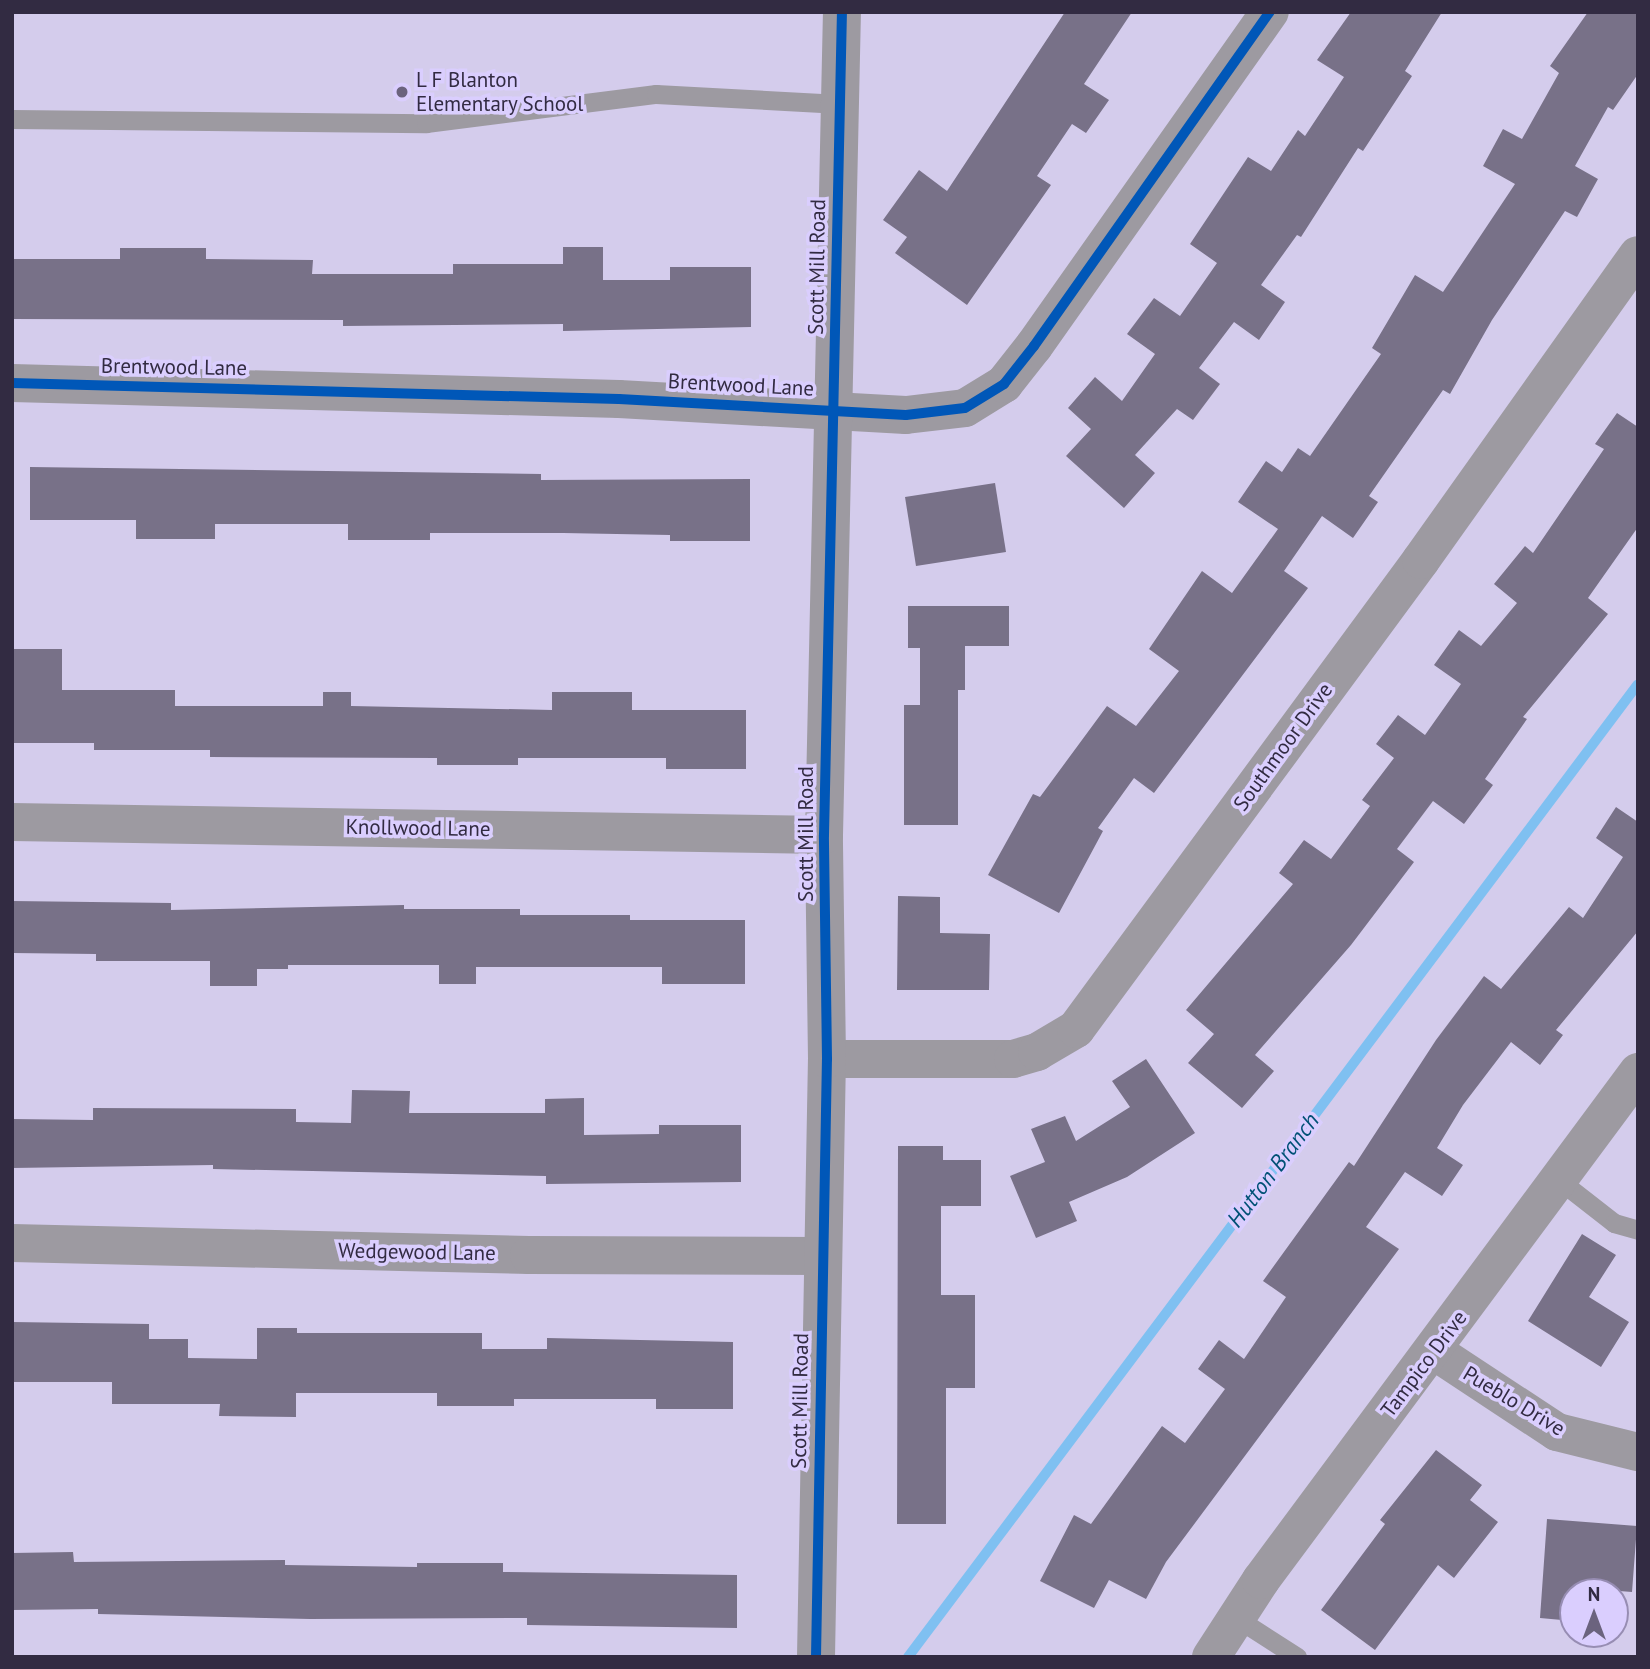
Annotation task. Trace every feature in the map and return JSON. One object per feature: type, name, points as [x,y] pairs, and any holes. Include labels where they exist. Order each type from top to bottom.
[{"type":"street","name":"Scott Mill Road","points":[[816,1657],[821,1256],[827,1059],[824,835],[842,12]]},
{"type":"street","name":"Brentwood Lane","points":[[12,383],[833,408],[906,415],[965,408],[1004,384],[1270,12]]},
{"type":"street","name":"Southmoor Drive","points":[[827,1059],[1013,1059],[1037,1052],[1076,1029],[1412,571],[1638,255]]},
{"type":"street","name":"Knollwood Lane","points":[[12,822],[824,835]]},
{"type":"street","name":"Tampico Drive","points":[[1211,1657],[1235,1617],[1638,1072]]},
{"type":"street","name":"Wedgewood Lane","points":[[12,1242],[529,1255],[821,1256]]},
{"type":"street","name":"Pueblo Drive","points":[[1434,1351],[1557,1432],[1638,1452]]},
{"type":"lane","points":[[12,119],[426,123],[656,94],[840,104]]},
{"type":"lane","points":[[1559,1180],[1614,1223],[1638,1230]]},
{"type":"lane","points":[[1235,1617],[1297,1657]]},
{"type":"building","points":[[1065,12],[1132,12],[1084,84],[1109,100],[1086,133],[1072,124],[1037,176],[1051,185],[967,305],[895,253],[907,237],[883,220],[919,170],[947,191]]},
{"type":"building","points":[[1351,12],[1442,12],[1405,71],[1412,76],[1363,151],[1358,148],[1301,237],[1297,235],[1261,285],[1285,302],[1259,340],[1234,322],[1199,368],[1220,384],[1193,420],[1177,409],[1135,455],[1155,473],[1124,508],[1066,456],[1091,429],[1068,408],[1095,377],[1122,401],[1155,354],[1127,334],[1154,298],[1180,316],[1217,263],[1190,244],[1248,157],[1271,171],[1298,130],[1305,136],[1344,77],[1317,60]]},
{"type":"building","points":[[1588,12],[1638,12],[1638,74],[1613,110],[1608,107],[1575,166],[1598,179],[1577,217],[1565,211],[1492,320],[1450,394],[1443,390],[1369,496],[1378,502],[1353,538],[1322,516],[1284,571],[1308,588],[1154,793],[1134,778],[1098,828],[1103,831],[1059,913],[988,875],[1033,794],[1040,797],[1107,706],[1136,726],[1179,671],[1149,649],[1202,571],[1232,593],[1278,529],[1238,502],[1266,461],[1282,472],[1298,448],[1310,456],[1381,354],[1372,348],[1415,275],[1443,292],[1515,184],[1483,166],[1503,129],[1522,139],[1559,73],[1550,66]]},
{"type":"building","points":[[563,247],[603,247],[603,280],[670,280],[670,267],[751,267],[751,327],[563,331],[563,324],[343,326],[343,320],[12,319],[12,259],[120,259],[120,248],[206,248],[206,259],[313,260],[312,274],[453,274],[453,264],[563,264]]},
{"type":"building","points":[[1617,413],[1638,427],[1638,527],[1588,598],[1608,614],[1523,717],[1527,719],[1485,779],[1493,785],[1464,824],[1433,801],[1397,849],[1414,862],[1351,945],[1255,1055],[1274,1071],[1242,1108],[1188,1063],[1214,1034],[1186,1010],[1293,884],[1279,873],[1304,840],[1331,859],[1370,806],[1362,800],[1394,758],[1376,744],[1398,715],[1425,735],[1461,684],[1434,665],[1459,630],[1481,646],[1517,603],[1494,584],[1525,546],[1533,553],[1604,449],[1595,444]]},
{"type":"building","points":[[30,467],[541,474],[541,480],[750,479],[750,541],[670,541],[670,535],[563,533],[430,533],[430,540],[348,540],[348,524],[215,524],[215,539],[136,539],[136,520],[30,520]]},
{"type":"building","points":[[995,483],[1006,552],[916,566],[905,497]]},
{"type":"building","points":[[908,606],[1009,606],[1009,646],[965,646],[965,690],[958,690],[958,825],[904,825],[904,705],[920,705],[920,648],[908,648]]},
{"type":"building","points":[[12,649],[62,649],[62,690],[175,690],[175,706],[323,706],[323,692],[351,692],[351,706],[552,710],[552,692],[632,692],[632,710],[746,710],[746,769],[666,769],[666,758],[518,758],[518,765],[437,765],[437,758],[210,757],[210,750],[94,750],[94,743],[12,743]]},
{"type":"building","points":[[1616,807],[1638,822],[1638,931],[1556,1030],[1563,1035],[1540,1065],[1511,1042],[1463,1105],[1437,1148],[1463,1165],[1442,1196],[1405,1172],[1366,1227],[1399,1249],[1166,1562],[1146,1599],[1109,1580],[1094,1608],[1040,1581],[1074,1515],[1091,1524],[1162,1426],[1185,1443],[1225,1389],[1198,1369],[1219,1340],[1244,1359],[1286,1297],[1263,1281],[1349,1162],[1354,1166],[1436,1040],[1484,976],[1501,989],[1569,907],[1583,918],[1623,857],[1596,838]]},
{"type":"building","points":[[898,896],[940,897],[940,933],[990,934],[989,990],[897,990]]},
{"type":"building","points":[[12,901],[171,903],[171,910],[404,905],[404,909],[520,909],[520,915],[630,915],[630,920],[745,920],[745,984],[662,984],[662,967],[476,967],[476,984],[439,984],[439,965],[288,965],[288,969],[257,969],[257,986],[210,986],[210,961],[96,961],[96,954],[12,953]]},
{"type":"building","points":[[1146,1059],[1195,1133],[1127,1177],[1069,1202],[1077,1221],[1036,1238],[1010,1176],[1045,1162],[1031,1129],[1065,1116],[1076,1141],[1130,1107],[1112,1081]]},
{"type":"building","points":[[352,1090],[410,1091],[409,1113],[545,1113],[545,1099],[584,1098],[584,1135],[659,1134],[659,1125],[741,1125],[741,1182],[546,1184],[546,1176],[213,1169],[213,1165],[12,1168],[12,1119],[93,1120],[93,1108],[296,1109],[296,1122],[351,1123]]},
{"type":"building","points":[[898,1146],[943,1146],[943,1160],[981,1160],[981,1206],[941,1206],[941,1295],[975,1295],[975,1388],[946,1388],[946,1524],[897,1524]]},
{"type":"building","points":[[1582,1234],[1616,1255],[1589,1297],[1629,1322],[1601,1367],[1528,1321]]},
{"type":"building","points":[[12,1322],[149,1324],[149,1339],[188,1339],[188,1358],[257,1359],[257,1328],[297,1328],[297,1333],[482,1333],[482,1349],[547,1349],[547,1338],[733,1342],[733,1409],[656,1409],[656,1399],[514,1399],[514,1406],[437,1406],[437,1393],[296,1393],[296,1417],[219,1416],[220,1404],[112,1404],[112,1382],[12,1382]]},
{"type":"building","points":[[1436,1450],[1482,1485],[1470,1500],[1498,1522],[1454,1578],[1438,1565],[1375,1650],[1321,1610],[1385,1524],[1380,1520]]},
{"type":"building","points":[[1547,1519],[1637,1526],[1632,1592],[1629,1592],[1629,1578],[1559,1578],[1559,1620],[1540,1618]]},
{"type":"building","points":[[73,1552],[74,1562],[285,1560],[285,1565],[417,1567],[417,1563],[503,1563],[503,1572],[737,1575],[737,1628],[527,1625],[527,1618],[310,1619],[98,1614],[98,1609],[12,1610],[12,1553]]},
{"type":"waterway","name":"Hutton Branch","points":[[908,1657],[1638,684]]},
{"type":"cycle path","points":[[816,1657],[827,1059],[824,835],[842,12]]},
{"type":"cycle path","points":[[12,383],[619,399],[906,415],[965,408],[1004,384],[1034,346],[1270,12]]},
{"type":"place","name":"L F Blanton Elementary School","points":[[402,92]]}]
